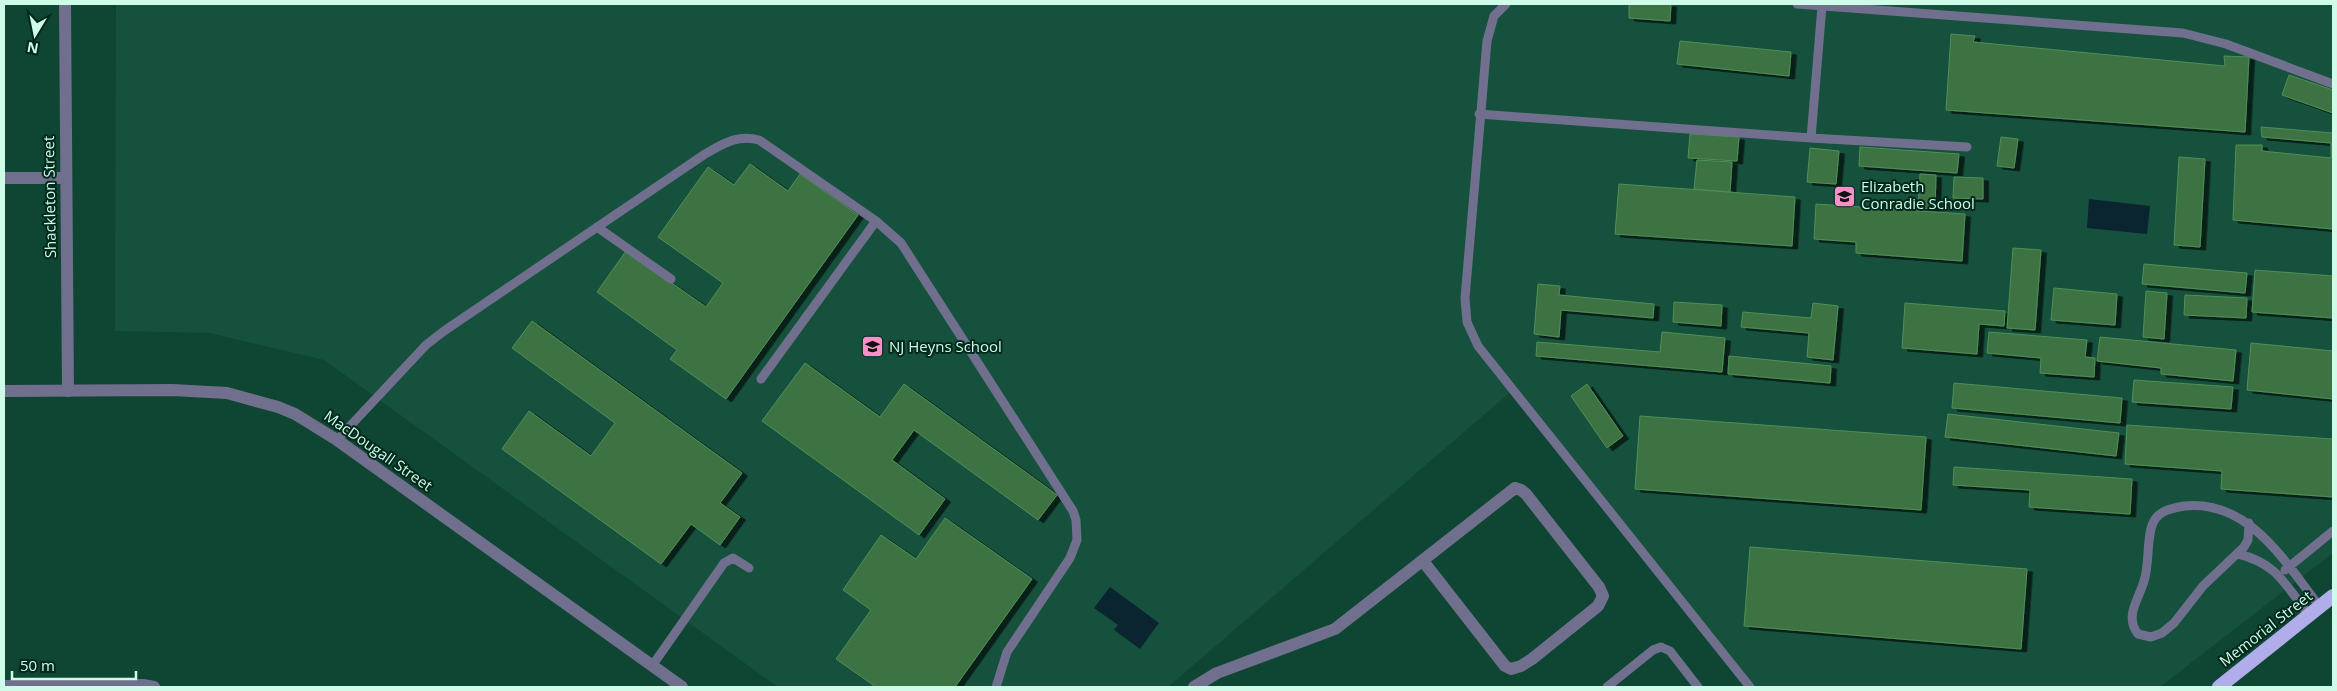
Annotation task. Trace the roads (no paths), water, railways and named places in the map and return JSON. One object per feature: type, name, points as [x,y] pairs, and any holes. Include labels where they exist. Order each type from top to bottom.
[{"type":"highway","name":"Memorial Street","points":[[2219,687],[2333,596]]},
{"type":"street","name":"Shackleton Street","points":[[65,4],[68,391]]},
{"type":"street","points":[[4,178],[65,178]]},
{"type":"street","name":"MacDougall Street","points":[[4,391],[188,390],[227,393],[278,407],[295,414],[337,440],[682,687]]},
{"type":"street","points":[[1194,687],[1217,673],[1335,629],[1511,490],[1518,488],[1526,494],[1599,588],[1603,596],[1598,606],[1532,659],[1521,666],[1511,669],[1505,666],[1423,561]]},
{"type":"street","points":[[4,686],[146,686]]},
{"type":"lane","points":[[1506,4],[1494,16],[1490,28],[1480,114],[1465,298],[1465,311],[1473,336],[1478,346],[1535,420],[1750,687]]},
{"type":"lane","points":[[1797,4],[2183,33],[2226,44],[2333,84]]},
{"type":"lane","points":[[1811,138],[1822,6]]},
{"type":"lane","points":[[1480,114],[1811,138],[1967,147]]},
{"type":"lane","points":[[337,440],[434,339],[705,154],[734,139],[743,137],[759,140],[876,221],[901,243],[1068,502],[1076,520],[1077,540],[1070,558],[1007,652],[1000,669],[996,687]]},
{"type":"lane","points":[[761,379],[876,221]]},
{"type":"lane","points":[[597,228],[671,279]]},
{"type":"lane","points":[[2249,523],[2248,540],[2238,554],[2203,586],[2174,623],[2162,633],[2151,637],[2138,634],[2132,623],[2132,614],[2147,571],[2154,521],[2167,509],[2188,506],[2219,508],[2249,523],[2288,567],[2315,611]]},
{"type":"lane","points":[[2278,575],[2333,530]]},
{"type":"lane","points":[[2238,554],[2258,559],[2278,575],[2315,611]]},
{"type":"lane","points":[[652,666],[724,563],[733,558],[749,568]]},
{"type":"lane","points":[[1607,687],[1654,650],[1661,647],[1670,651],[1698,687]]},
{"type":"water","points":[[2089,199],[2150,206],[2147,234],[2087,228]]},
{"type":"water","points":[[1110,587],[1159,623],[1140,649],[1114,630],[1118,625],[1094,608]]},
{"type":"place","name":"Elizabeth Conradie School","points":[[1845,196]]},
{"type":"place","name":"NJ Heyns School","points":[[873,347]]}]
